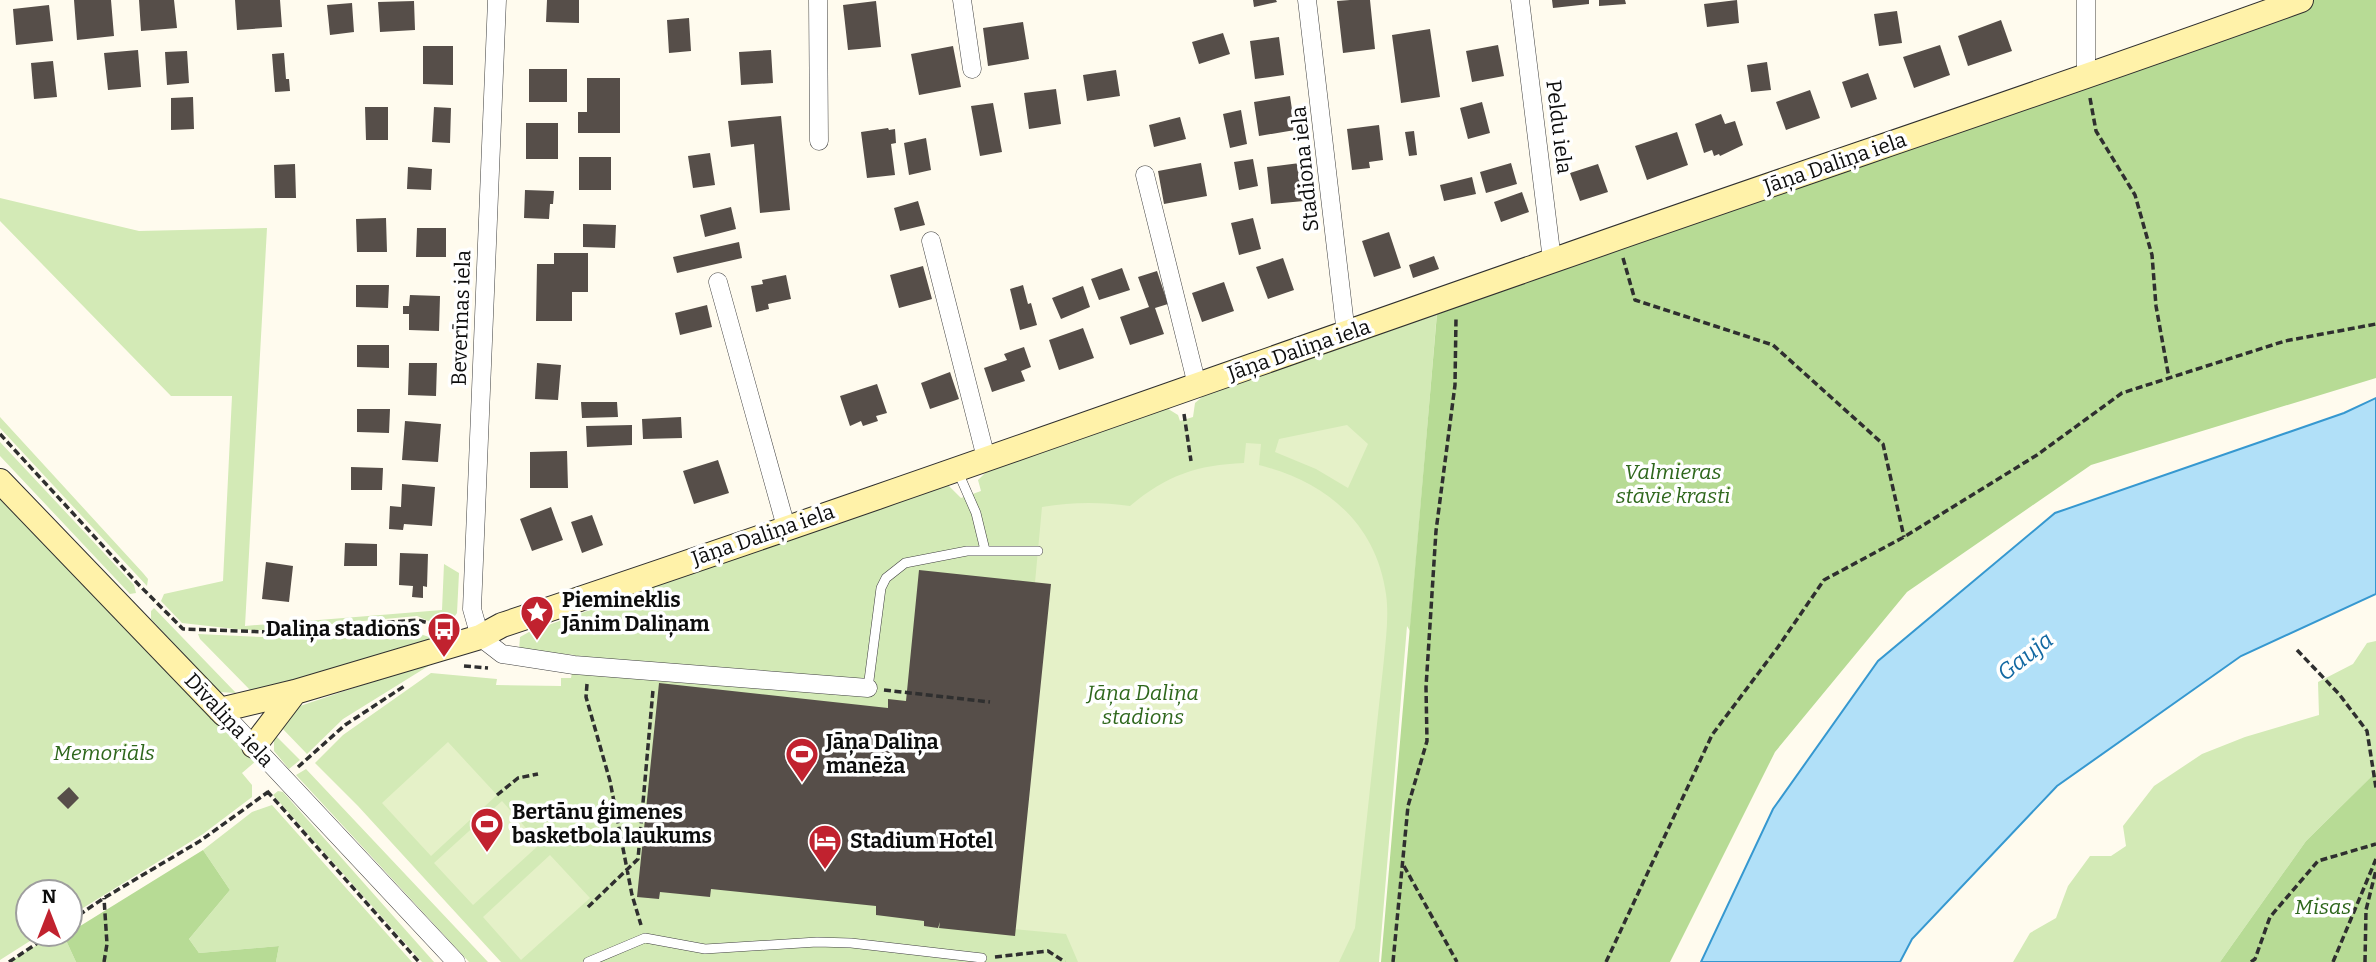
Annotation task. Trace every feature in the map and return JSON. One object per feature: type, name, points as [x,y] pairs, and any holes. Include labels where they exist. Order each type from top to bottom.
[{"type":"street","name":"Beverīnas iela","points":[[480,637],[472,608],[497,0]]},
{"type":"street","points":[[818,0],[819,141]]},
{"type":"street","points":[[961,0],[972,69]]},
{"type":"street","name":"Stadiona iela","points":[[1307,0],[1346,334]]},
{"type":"street","name":"Peldu iela","points":[[1520,0],[1552,260]]},
{"type":"street","points":[[2085,0],[2086,77]]},
{"type":"street","name":"Jāņa Daliņa iela","points":[[222,712],[480,637],[502,625],[957,470],[2301,0]]},
{"type":"street","points":[[1145,175],[1187,389]]},
{"type":"street","points":[[931,242],[986,458]]},
{"type":"street","points":[[718,282],[786,527]]},
{"type":"street","name":"Dīvaliņa iela","points":[[0,481],[222,712],[456,962]]},
{"type":"street","points":[[480,637],[502,654],[574,665],[868,688]]},
{"type":"street","points":[[254,746],[295,692]]},
{"type":"lane","points":[[957,470],[976,513],[985,550]]},
{"type":"lane","points":[[868,688],[881,588],[886,578],[905,563],[967,551],[1038,551]]},
{"type":"lane","points":[[588,962],[645,938],[705,949],[840,942],[982,958]]},
{"type":"path","points":[[2086,77],[2096,131],[2135,195],[2152,255],[2169,378]]},
{"type":"path","points":[[1617,238],[1635,300],[1773,345],[1883,444],[1904,537]]},
{"type":"path","points":[[1393,962],[1408,806],[1427,741],[1426,687],[1436,531],[1455,385],[1456,295]]},
{"type":"path","points":[[1606,962],[1712,735],[1824,580],[1904,537],[2038,455],[2122,393],[2285,341],[2376,324]]},
{"type":"path","points":[[1187,389],[1185,420],[1191,461]]},
{"type":"path","points":[[0,434],[183,629],[268,632],[417,620],[442,626]]},
{"type":"path","points":[[2297,650],[2339,694],[2367,731],[2376,788]]},
{"type":"path","points":[[593,665],[588,677],[586,697],[610,781],[632,895],[645,938]]},
{"type":"path","points":[[588,907],[638,859],[655,670]]},
{"type":"path","points":[[306,760],[345,725],[409,683]]},
{"type":"path","points":[[868,688],[990,702]]},
{"type":"path","points":[[497,795],[518,778],[538,774]]},
{"type":"path","points":[[84,912],[200,841],[267,792],[419,962]]},
{"type":"path","points":[[2251,962],[2255,959],[2270,916],[2318,861],[2376,844]]},
{"type":"path","points":[[2333,962],[2376,859]]},
{"type":"path","points":[[1403,864],[1457,962]]},
{"type":"path","points":[[2365,962],[2366,910],[2376,870]]},
{"type":"path","points":[[104,898],[107,944],[104,962]]},
{"type":"path","points":[[9,962],[30,948]]},
{"type":"path","points":[[982,958],[1048,951],[1065,962]]},
{"type":"green space","name":"Valmieras stāvie krasti","points":[[2301,0],[2376,0],[2376,378],[2091,465],[1907,592],[1775,752],[1670,962],[1381,962],[1438,302]]},
{"type":"green space","points":[[0,198],[139,231],[267,228],[245,626],[442,610],[444,564],[459,573],[457,613],[446,629],[417,616],[266,630],[182,623],[161,601],[164,594],[223,581],[232,396],[171,396],[0,221]]},
{"type":"green space","name":"Jāņa Daliņa stadions","points":[[1437,312],[1379,962],[501,962],[315,763],[343,735],[431,673],[497,679],[496,685],[561,686],[561,678],[571,678],[575,655],[519,650],[520,637],[529,632],[947,484],[961,498],[981,491],[978,480],[987,471],[1165,407],[1178,415],[1180,421],[1193,417],[1195,403],[1208,392]]},
{"type":"green space","points":[[0,417],[143,573],[148,579],[147,586],[0,428]]},
{"type":"green space","points":[[1347,425],[1368,444],[1348,488],[1316,469],[1275,452],[1279,439]]},
{"type":"green space","points":[[0,442],[134,585],[136,593],[130,594],[0,456]]},
{"type":"green space","points":[[1246,443],[1261,444],[1259,465],[1306,482],[1344,509],[1371,546],[1386,594],[1384,659],[1355,928],[1339,962],[1078,962],[1066,934],[1003,928],[1042,507],[1086,503],[1130,506],[1157,486],[1183,474],[1212,466],[1244,463]]},
{"type":"green space","name":"Memoriāls","points":[[0,497],[256,761],[242,773],[252,785],[252,797],[203,834],[84,907],[84,878],[14,878],[14,948],[19,948],[0,960]]},
{"type":"green space","points":[[154,608],[236,693],[219,692],[151,619],[151,611]]},
{"type":"green space","points":[[393,624],[437,640],[252,692],[198,634],[262,637]]},
{"type":"green space","points":[[2376,641],[2376,772],[2306,841],[2220,962],[2013,962],[2030,933],[2056,918],[2068,886],[2090,856],[2111,856],[2126,846],[2123,826],[2154,786],[2202,754],[2245,737],[2319,715],[2318,682],[2353,664],[2367,643]]},
{"type":"green space","points":[[430,665],[343,719],[307,754],[279,725],[297,707],[419,666]]},
{"type":"green space","points":[[274,734],[300,760],[289,769],[274,751]]},
{"type":"green space","points":[[448,742],[497,795],[431,856],[382,803]]},
{"type":"green space","points":[[306,769],[488,962],[469,962],[296,775]]},
{"type":"green space","name":"Misas","points":[[2376,772],[2376,962],[2220,962],[2306,841]]},
{"type":"green space","points":[[278,791],[283,792],[434,962],[422,962],[273,795]]},
{"type":"green space","name":"Bertānu ģimenes basketbola laukums","points":[[502,801],[540,844],[473,905],[434,863]]},
{"type":"green space","points":[[272,805],[412,962],[276,962],[279,946],[199,953],[189,939],[230,890],[203,850],[252,812]]},
{"type":"green space","points":[[203,850],[230,890],[189,939],[199,953],[279,946],[276,962],[76,962],[70,948],[84,948],[84,924]]},
{"type":"green space","points":[[550,855],[590,898],[521,960],[483,917]]},
{"type":"green space","points":[[32,948],[70,948],[76,962],[9,962]]},
{"type":"water","name":"Gauja","points":[[2376,398],[2376,594],[2241,656],[2057,786],[1912,939],[1900,962],[1701,962],[1773,809],[1878,661],[2055,513],[2344,413]]},
{"type":"building","points":[[74,0],[111,0],[114,36],[77,40]]},
{"type":"building","points":[[139,0],[174,0],[177,28],[141,31]]},
{"type":"building","points":[[235,0],[280,0],[282,27],[237,30]]},
{"type":"building","points":[[547,0],[579,0],[579,23],[546,22]]},
{"type":"building","points":[[1253,0],[1276,0],[1277,2],[1254,7]]},
{"type":"building","points":[[1370,0],[1375,49],[1343,53],[1337,1]]},
{"type":"building","points":[[1552,0],[1589,0],[1589,4],[1553,8]]},
{"type":"building","points":[[1599,0],[1625,0],[1626,4],[1599,6]]},
{"type":"building","points":[[1737,0],[1739,23],[1707,27],[1704,4]]},
{"type":"building","points":[[414,1],[415,30],[380,32],[378,2]]},
{"type":"building","points":[[876,1],[881,47],[848,50],[843,5]]},
{"type":"building","points":[[352,3],[354,32],[330,35],[327,5]]},
{"type":"building","points":[[49,5],[53,41],[16,45],[13,9]]},
{"type":"building","points":[[1897,11],[1902,43],[1879,46],[1874,14]]},
{"type":"building","points":[[689,18],[691,51],[669,53],[667,20]]},
{"type":"building","points":[[2001,20],[2012,51],[1968,66],[1958,36]]},
{"type":"building","points":[[1023,22],[1029,59],[988,66],[983,28]]},
{"type":"building","points":[[1430,29],[1440,97],[1401,103],[1392,35]]},
{"type":"building","points":[[1223,33],[1230,54],[1199,64],[1192,42]]},
{"type":"building","points":[[1279,37],[1284,75],[1255,79],[1250,41]]},
{"type":"building","points":[[1498,45],[1504,76],[1472,82],[1466,51]]},
{"type":"building","points":[[1940,45],[1950,75],[1914,88],[1903,57]]},
{"type":"building","points":[[423,46],[453,46],[453,85],[423,84]]},
{"type":"building","points":[[953,46],[961,87],[919,95],[911,54]]},
{"type":"building","points":[[138,50],[141,87],[108,90],[104,53]]},
{"type":"building","points":[[771,50],[773,83],[741,85],[739,52]]},
{"type":"building","points":[[187,51],[189,83],[167,85],[165,52]]},
{"type":"building","points":[[284,53],[290,91],[275,92],[272,54]]},
{"type":"building","points":[[53,61],[57,97],[34,99],[31,63]]},
{"type":"building","points":[[1767,62],[1771,90],[1751,92],[1747,65]]},
{"type":"building","points":[[529,69],[567,69],[567,102],[529,102]]},
{"type":"building","points":[[1116,70],[1120,96],[1087,101],[1083,75]]},
{"type":"building","points":[[1868,73],[1877,99],[1851,108],[1842,82]]},
{"type":"building","points":[[587,78],[620,78],[620,133],[578,133],[578,112],[587,112]]},
{"type":"building","points":[[1056,89],[1061,124],[1029,129],[1024,93]]},
{"type":"building","points":[[1810,90],[1820,118],[1786,130],[1776,102]]},
{"type":"building","points":[[1290,96],[1295,130],[1259,136],[1254,102]]},
{"type":"building","points":[[193,97],[194,129],[171,130],[171,98]]},
{"type":"building","points":[[1482,102],[1490,133],[1468,139],[1460,108]]},
{"type":"building","points":[[993,103],[1002,152],[980,156],[971,106]]},
{"type":"building","points":[[365,107],[388,107],[388,140],[366,140]]},
{"type":"building","points":[[434,107],[451,108],[450,143],[432,142]]},
{"type":"building","points":[[1241,110],[1247,144],[1230,148],[1223,114]]},
{"type":"building","points":[[1721,114],[1725,124],[1735,121],[1743,145],[1720,156],[1714,156],[1712,150],[1704,153],[1695,124]]},
{"type":"building","points":[[781,116],[790,210],[760,213],[754,144],[731,147],[728,121]]},
{"type":"building","points":[[1180,117],[1186,139],[1154,147],[1149,125]]},
{"type":"building","points":[[526,123],[558,123],[558,159],[526,159]]},
{"type":"building","points":[[1379,125],[1383,160],[1369,162],[1370,168],[1352,170],[1347,129]]},
{"type":"building","points":[[895,129],[896,143],[891,144],[895,175],[867,178],[861,132]]},
{"type":"building","points":[[1414,131],[1417,155],[1409,156],[1405,132]]},
{"type":"building","points":[[1677,132],[1688,165],[1647,180],[1635,146]]},
{"type":"building","points":[[926,138],[931,170],[909,175],[904,143]]},
{"type":"building","points":[[710,153],[715,185],[693,188],[688,156]]},
{"type":"building","points":[[579,157],[611,157],[611,190],[579,190]]},
{"type":"building","points":[[1253,159],[1258,186],[1239,190],[1234,162]]},
{"type":"building","points":[[1201,163],[1207,196],[1164,204],[1158,171]]},
{"type":"building","points":[[1300,163],[1304,201],[1271,204],[1267,167]]},
{"type":"building","points":[[1511,163],[1517,184],[1486,193],[1480,172]]},
{"type":"building","points":[[295,164],[296,198],[275,198],[274,165]]},
{"type":"building","points":[[1598,164],[1608,192],[1580,201],[1570,173]]},
{"type":"building","points":[[408,167],[432,169],[431,190],[407,189]]},
{"type":"building","points":[[1472,177],[1476,194],[1444,201],[1440,185]]},
{"type":"building","points":[[525,190],[554,191],[549,219],[524,218]]},
{"type":"building","points":[[1522,192],[1529,212],[1501,222],[1494,202]]},
{"type":"building","points":[[918,201],[925,225],[900,231],[894,208]]},
{"type":"building","points":[[731,207],[736,229],[705,237],[700,215]]},
{"type":"building","points":[[386,218],[387,252],[357,252],[356,219]]},
{"type":"building","points":[[1253,218],[1261,249],[1239,255],[1231,223]]},
{"type":"building","points":[[583,224],[616,225],[615,248],[583,247]]},
{"type":"building","points":[[417,228],[446,228],[446,257],[416,257]]},
{"type":"building","points":[[1389,232],[1401,268],[1374,277],[1362,241]]},
{"type":"building","points":[[739,242],[742,258],[677,273],[673,257]]},
{"type":"building","points":[[554,253],[588,253],[588,292],[572,292],[572,321],[536,321],[537,264],[554,264]]},
{"type":"building","points":[[1434,256],[1439,269],[1413,278],[1409,265]]},
{"type":"building","points":[[1283,258],[1294,290],[1268,299],[1256,267]]},
{"type":"building","points":[[923,266],[932,299],[899,308],[890,275]]},
{"type":"building","points":[[1122,268],[1130,290],[1099,300],[1091,279]]},
{"type":"building","points":[[1157,271],[1168,304],[1155,308],[1164,334],[1130,345],[1120,317],[1149,307],[1138,277]]},
{"type":"building","points":[[786,275],[791,299],[768,304],[769,309],[756,312],[751,286],[763,284],[762,280]]},
{"type":"building","points":[[1224,282],[1234,311],[1202,322],[1192,293]]},
{"type":"building","points":[[356,285],[389,285],[388,308],[356,307]]},
{"type":"building","points":[[1023,285],[1037,325],[1020,330],[1010,289]]},
{"type":"building","points":[[1083,286],[1090,307],[1061,319],[1052,298]]},
{"type":"building","points":[[410,295],[440,296],[439,331],[409,330],[409,314],[403,314],[403,306],[409,306]]},
{"type":"building","points":[[707,305],[712,327],[680,335],[675,313]]},
{"type":"building","points":[[1083,328],[1094,358],[1059,370],[1049,340]]},
{"type":"building","points":[[357,345],[389,345],[389,368],[357,367]]},
{"type":"building","points":[[1024,347],[1031,367],[1021,371],[1025,381],[992,392],[984,368],[1007,360],[1004,354]]},
{"type":"building","points":[[409,363],[437,363],[436,396],[408,395]]},
{"type":"building","points":[[537,363],[561,365],[558,400],[535,399]]},
{"type":"building","points":[[950,372],[959,399],[930,409],[921,383]]},
{"type":"building","points":[[877,384],[887,413],[876,416],[878,421],[863,426],[861,421],[850,426],[840,396]]},
{"type":"building","points":[[581,402],[617,402],[618,417],[582,418]]},
{"type":"building","points":[[357,409],[390,409],[389,433],[357,432]]},
{"type":"building","points":[[681,417],[682,438],[643,439],[642,419]]},
{"type":"building","points":[[405,421],[441,424],[438,462],[402,460]]},
{"type":"building","points":[[632,425],[632,445],[587,447],[586,426]]},
{"type":"building","points":[[567,451],[568,488],[530,488],[530,452]]},
{"type":"building","points":[[718,460],[729,493],[694,504],[683,471]]},
{"type":"building","points":[[351,467],[383,468],[382,490],[351,490]]},
{"type":"building","points":[[402,484],[435,487],[432,526],[404,524],[403,530],[389,529],[390,506],[401,507]]},
{"type":"building","points":[[551,507],[563,540],[532,551],[520,519]]},
{"type":"building","points":[[592,515],[603,545],[582,553],[571,522]]},
{"type":"building","points":[[345,543],[377,544],[377,566],[344,566]]},
{"type":"building","points":[[400,553],[428,554],[427,587],[423,586],[423,598],[412,597],[413,586],[399,585]]},
{"type":"building","points":[[266,562],[293,566],[289,602],[262,599]]},
{"type":"building","name":"Jāņa Daliņa manēža","points":[[919,570],[1051,584],[1015,936],[939,928],[940,922],[938,928],[924,926],[924,921],[876,915],[876,906],[711,889],[710,897],[660,892],[659,899],[637,897],[659,683],[888,708],[888,699],[906,701]]},
{"type":"building","points":[[69,787],[79,798],[68,809],[57,798]]},
{"type":"place","name":"Piemineklis Jānim Daliņam","points":[[537,642]]},
{"type":"place","name":"Daliņa stadions","points":[[444,659]]},
{"type":"place","name":"Jāņa Daliņa manēža","points":[[802,784]]},
{"type":"place","name":"Bertānu ģimenes basketbola laukums","points":[[487,854]]},
{"type":"place","name":"Stadium Hotel","points":[[825,871]]}]
